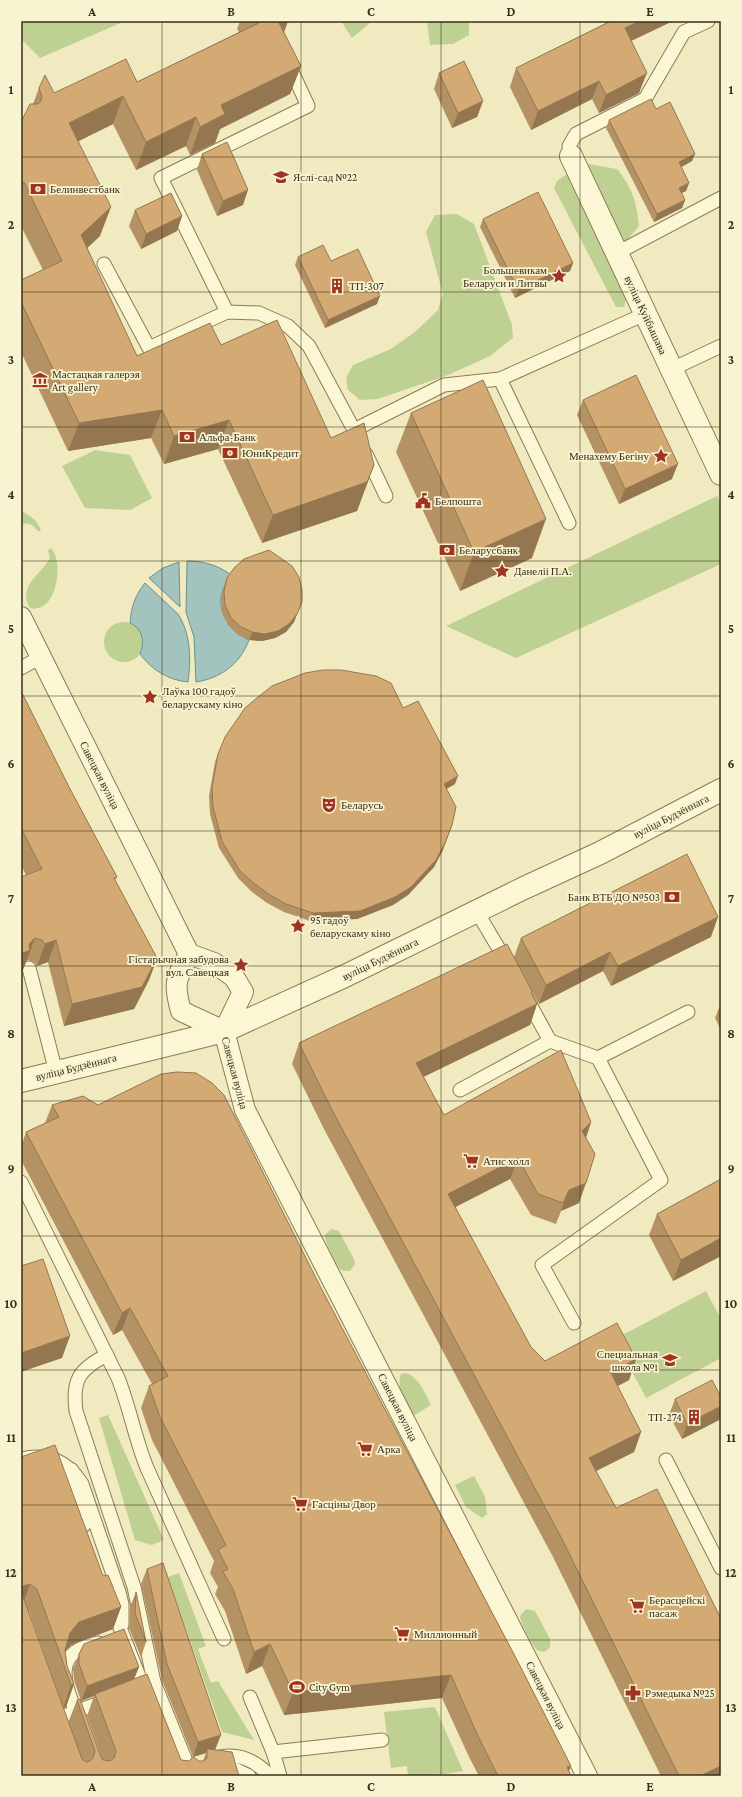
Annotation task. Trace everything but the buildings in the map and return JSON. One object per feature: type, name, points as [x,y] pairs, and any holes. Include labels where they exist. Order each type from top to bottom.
[{"type":"street","name":"вуліца Куйбышава","points":[[571,156],[721,474]]},
{"type":"street","name":"Савецкая вуліца","points":[[21,617],[189,954],[214,963],[234,977],[243,992],[224,1031],[245,1110],[587,1776]]},
{"type":"street","name":"вуліца Будзённага","points":[[21,1081],[224,1031],[345,976],[720,792]]},
{"type":"street","name":"Савецкая вуліца","points":[[189,954],[178,975],[176,992],[181,1011],[224,1031]]},
{"type":"lane","points":[[571,156],[569,146],[576,134],[645,100],[684,32],[708,21]]},
{"type":"lane","points":[[227,312],[161,178],[308,106],[285,57],[288,52]]},
{"type":"lane","points":[[617,253],[721,198]]},
{"type":"lane","points":[[104,264],[149,348],[227,312],[259,314],[288,326],[309,346],[354,430],[386,496]]},
{"type":"lane","points":[[354,430],[444,384],[500,379],[645,314]]},
{"type":"lane","points":[[672,369],[721,346]]},
{"type":"lane","points":[[500,379],[568,523]]},
{"type":"lane","points":[[21,668],[42,657]]},
{"type":"lane","points":[[477,912],[514,974]]},
{"type":"lane","points":[[29,968],[56,1072]]},
{"type":"lane","points":[[521,988],[550,1041],[598,1058],[661,1180],[542,1265],[574,1323]]},
{"type":"lane","points":[[598,1058],[688,1012]]},
{"type":"lane","points":[[460,1090],[550,1041]]},
{"type":"lane","points":[[21,1182],[107,1355],[126,1398],[138,1444],[147,1468],[224,1639]]},
{"type":"lane","points":[[107,1355],[86,1367],[80,1375],[74,1398],[76,1411],[134,1587],[154,1682],[192,1776]]},
{"type":"lane","points":[[21,1459],[47,1456],[64,1464],[78,1477],[86,1492],[119,1592],[122,1611],[122,1634],[162,1735]]},
{"type":"lane","points":[[666,1460],[721,1568]]},
{"type":"lane","points":[[84,1731],[65,1679],[66,1664],[74,1652],[122,1634]]},
{"type":"lane","points":[[132,1691],[154,1682]]},
{"type":"lane","points":[[58,1718],[117,1696]]},
{"type":"lane","points":[[250,1697],[273,1752],[280,1776]]},
{"type":"lane","points":[[53,1703],[63,1733]]},
{"type":"lane","points":[[273,1752],[382,1740]]},
{"type":"lane","points":[[176,1771],[226,1756],[242,1757],[251,1760],[270,1776]]},
{"type":"lane","points":[[204,1763],[232,1768],[249,1776]]},
{"type":"green space","points":[[21,21],[125,21],[40,58],[21,39]]},
{"type":"green space","points":[[341,21],[372,21],[352,38]]},
{"type":"green space","points":[[427,21],[469,21],[469,35],[453,44],[430,45]]},
{"type":"green space","points":[[583,163],[617,169],[630,189],[637,210],[639,226],[623,245],[628,291],[624,307],[616,307],[554,188],[557,181]]},
{"type":"green space","points":[[457,214],[474,224],[512,325],[513,338],[490,356],[448,375],[378,399],[360,400],[348,390],[346,378],[353,365],[391,349],[416,331],[438,310],[443,294],[426,232],[435,215]]},
{"type":"green space","points":[[95,450],[130,455],[152,498],[130,510],[85,508],[62,466]]},
{"type":"green space","points":[[717,496],[721,503],[721,564],[516,658],[446,626]]},
{"type":"green space","points":[[21,511],[27,514],[38,524],[41,531],[38,531],[29,524],[21,524]]},
{"type":"green space","points":[[51,548],[55,555],[57,565],[56,586],[52,596],[46,604],[39,608],[30,608],[26,593],[28,587],[50,558],[48,550]]},
{"type":"green space","points":[[124,622],[132,624],[138,628],[142,634],[144,642],[142,650],[138,656],[132,660],[124,662],[116,660],[110,656],[106,650],[104,642],[106,634],[110,628],[116,624]]},
{"type":"green space","points":[[331,1229],[339,1231],[354,1259],[355,1264],[350,1271],[343,1271],[340,1269],[326,1242],[325,1235]]},
{"type":"green space","name":"Специальная школа №1","points":[[706,1291],[721,1319],[721,1358],[646,1398],[615,1339]]},
{"type":"green space","points":[[405,1373],[414,1377],[418,1381],[431,1405],[413,1416],[401,1390],[401,1374]]},
{"type":"green space","points":[[108,1415],[164,1540],[152,1545],[135,1540],[99,1418]]},
{"type":"green space","points":[[474,1476],[485,1497],[487,1514],[482,1518],[466,1507],[455,1485]]},
{"type":"green space","points":[[179,1573],[206,1646],[198,1649],[211,1683],[218,1681],[254,1740],[222,1732],[168,1577]]},
{"type":"green space","points":[[526,1609],[535,1611],[550,1639],[550,1647],[546,1651],[537,1650],[524,1628],[520,1616]]},
{"type":"green space","points":[[435,1707],[463,1771],[432,1776],[408,1776],[407,1766],[391,1768],[384,1712]]},
{"type":"water","points":[[187,561],[210,564],[231,575],[222,593],[222,610],[224,616],[235,630],[249,640],[245,649],[235,663],[214,677],[196,682],[194,637],[186,612]]},
{"type":"water","points":[[179,562],[180,607],[149,578],[163,568]]},
{"type":"water","points":[[145,583],[178,614],[182,622],[188,638],[190,656],[188,682],[174,679],[161,673],[150,665],[140,654],[142,649],[142,636],[138,629],[130,623],[134,602]]},
{"type":"place","name":"Яслі-сад №22","points":[[281,177]]},
{"type":"place","name":"Белинвестбанк","points":[[38,189]]},
{"type":"place","name":"Большевикам Беларуси и Литвы","points":[[559,276]]},
{"type":"place","name":"ТП-307","points":[[337,286]]},
{"type":"place","name":"Мастацкая галерэя Art gallery","points":[[40,380]]},
{"type":"place","name":"Альфа-Банк","points":[[187,437]]},
{"type":"place","name":"ЮниКредит","points":[[230,453]]},
{"type":"place","name":"Менахему Бегіну","points":[[661,456]]},
{"type":"place","name":"Белпошта","points":[[423,501]]},
{"type":"place","name":"Беларусбанк","points":[[447,550]]},
{"type":"place","name":"Данеліі П.А.","points":[[502,571]]},
{"type":"place","name":"Лаўка 100 гадоў беларускаму кіно","points":[[150,697]]},
{"type":"place","name":"Беларусь","points":[[329,805]]},
{"type":"place","name":"Банк ВТБ ДО №503","points":[[672,897]]},
{"type":"place","name":"95 гадоў беларускаму кіно","points":[[298,926]]},
{"type":"place","name":"Гістарычная забудова вул. Савецкая","points":[[241,965]]},
{"type":"place","name":"Атис холл","points":[[471,1161]]},
{"type":"place","name":"Специальная школа №1","points":[[670,1360]]},
{"type":"place","name":"ТП-274","points":[[694,1417]]},
{"type":"place","name":"Арка","points":[[365,1449]]},
{"type":"place","name":"Гасціны Двор","points":[[300,1504]]},
{"type":"place","name":"Берасцейскі пасаж","points":[[637,1606]]},
{"type":"place","name":"Миллионный","points":[[402,1634]]},
{"type":"place","name":"City Gym","points":[[297,1687]]},
{"type":"place","name":"Рэмедыка №25","points":[[633,1693]]}]
